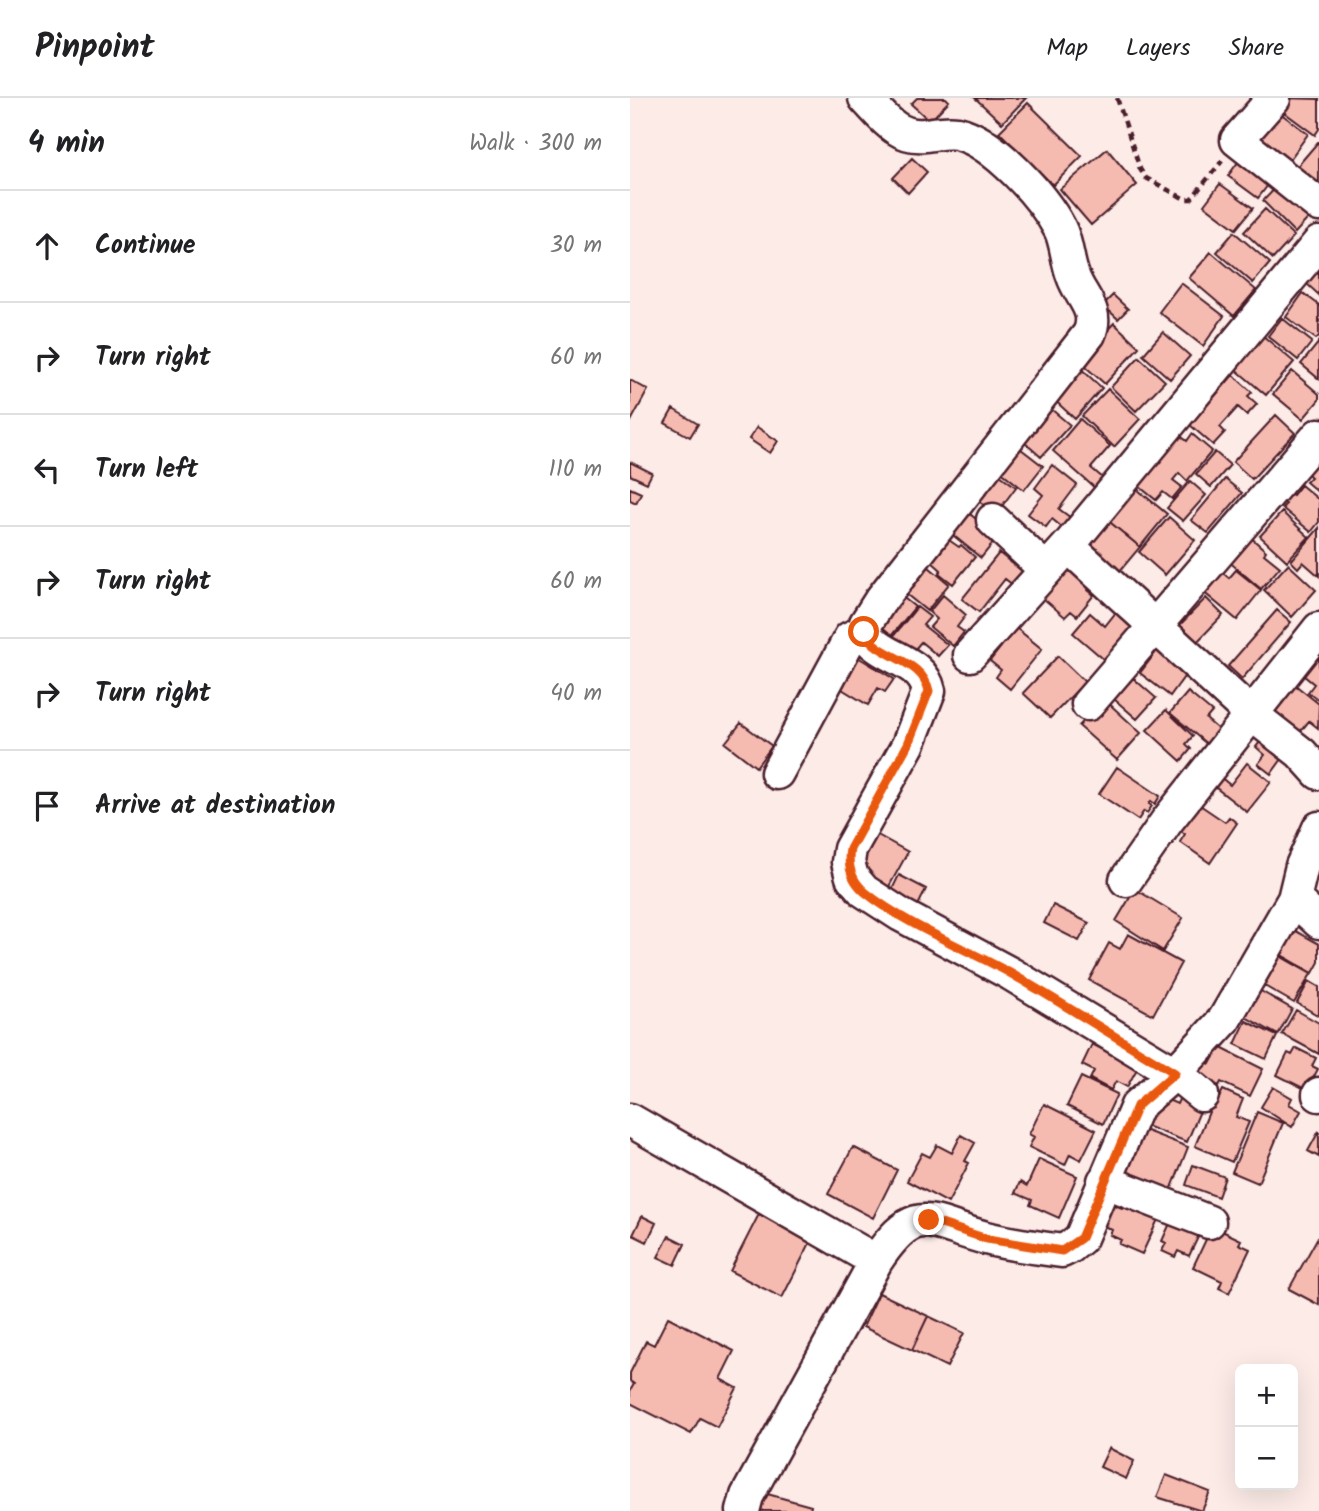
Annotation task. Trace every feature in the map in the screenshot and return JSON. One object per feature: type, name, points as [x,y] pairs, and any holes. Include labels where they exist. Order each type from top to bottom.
[{"type":"street","points":[[865,98],[897,131],[915,136],[954,132],[979,141],[1004,162],[1032,190],[1060,230],[1072,275],[1093,314],[1094,324],[1090,334],[880,601],[866,623],[864,632],[869,641],[922,674],[929,691],[908,744],[850,849],[848,862],[852,877],[864,891],[901,915],[1011,974],[1175,1073],[1202,1095]]},
{"type":"street","points":[[1274,98],[1237,140],[1319,205]]},
{"type":"street","points":[[970,655],[1068,546],[1319,243]]},
{"type":"street","points":[[1088,704],[1319,435]]},
{"type":"street","points":[[993,520],[1046,570]]},
{"type":"street","points":[[1068,546],[1251,714],[1301,753],[1319,774]]},
{"type":"street","points":[[1126,880],[1167,821],[1319,629]]},
{"type":"street","points":[[778,773],[850,638],[864,632]]},
{"type":"street","points":[[743,1511],[747,1496],[876,1261],[893,1235],[907,1225],[929,1220],[987,1239],[1062,1251],[1081,1238],[1137,1106],[1175,1073],[1223,1020],[1294,899],[1302,866],[1319,828]]},
{"type":"street","points":[[1294,899],[1319,922]]},
{"type":"street","points":[[630,1120],[876,1261]]},
{"type":"street","points":[[1104,1181],[1209,1222]]},
{"type":"path","points":[[1117,98],[1140,169],[1146,177],[1185,199],[1195,196],[1237,140]]},
{"type":"building","points":[[917,98],[946,98],[949,101],[930,121],[911,104]]},
{"type":"building","points":[[975,98],[1026,98],[1002,123]]},
{"type":"building","points":[[1278,98],[1319,99],[1319,129],[1315,135],[1273,104]]},
{"type":"building","points":[[1028,103],[1082,156],[1053,185],[999,132]]},
{"type":"building","points":[[1272,107],[1308,134],[1288,162],[1252,134]]},
{"type":"building","points":[[1319,142],[1319,189],[1295,169]]},
{"type":"building","points":[[1107,149],[1137,185],[1091,225],[1060,189]]},
{"type":"building","points":[[912,158],[927,172],[908,193],[893,178]]},
{"type":"building","points":[[1241,158],[1271,181],[1258,198],[1228,176]]},
{"type":"building","points":[[1283,180],[1315,211],[1295,233],[1263,201]]},
{"type":"building","points":[[1220,184],[1253,208],[1236,229],[1204,205]]},
{"type":"building","points":[[1265,209],[1294,236],[1273,259],[1244,232]]},
{"type":"building","points":[[1234,232],[1270,263],[1253,283],[1217,252]]},
{"type":"building","points":[[1211,252],[1256,290],[1234,316],[1189,278]]},
{"type":"building","points":[[1319,270],[1319,295],[1307,284]]},
{"type":"building","points":[[1181,283],[1224,316],[1203,346],[1159,312]]},
{"type":"building","points":[[1303,293],[1319,305],[1319,336],[1316,339],[1286,317]]},
{"type":"building","points":[[1113,295],[1128,309],[1118,319],[1103,305]]},
{"type":"building","points":[[1282,318],[1312,342],[1298,360],[1268,336]]},
{"type":"building","points":[[1114,323],[1139,347],[1105,384],[1079,361]]},
{"type":"building","points":[[1163,332],[1190,356],[1170,379],[1143,355]]},
{"type":"building","points":[[1262,335],[1294,362],[1266,395],[1234,368]]},
{"type":"building","points":[[1319,342],[1319,379],[1301,364]]},
{"type":"building","points":[[1139,357],[1165,381],[1136,411],[1111,387]]},
{"type":"building","points":[[1078,366],[1102,388],[1075,419],[1050,396]]},
{"type":"building","points":[[1292,371],[1319,394],[1319,400],[1303,419],[1273,394]]},
{"type":"building","points":[[1233,375],[1252,392],[1248,396],[1257,404],[1247,415],[1238,407],[1220,427],[1225,432],[1213,445],[1190,425]]},
{"type":"building","points":[[630,380],[648,390],[630,423]]},
{"type":"building","points":[[1108,389],[1140,419],[1114,447],[1082,416]]},
{"type":"building","points":[[1044,403],[1070,425],[1041,457],[1016,435]]},
{"type":"building","points":[[673,409],[698,424],[690,437],[665,423]]},
{"type":"building","points":[[1276,415],[1295,433],[1252,479],[1233,462]]},
{"type":"building","points":[[1080,419],[1110,446],[1091,468],[1104,479],[1096,489],[1053,451]]},
{"type":"building","points":[[757,427],[778,441],[770,453],[749,439]]},
{"type":"building","points":[[1177,433],[1187,441],[1192,434],[1212,451],[1187,481],[1179,473],[1173,480],[1182,487],[1172,499],[1163,492],[1156,500],[1135,483]]},
{"type":"building","points":[[1012,442],[1043,466],[1024,490],[994,466]]},
{"type":"building","points":[[1215,452],[1230,465],[1211,487],[1196,474]]},
{"type":"building","points":[[1319,459],[1319,493],[1306,482],[1311,477],[1307,473]]},
{"type":"building","points":[[630,462],[652,473],[647,483],[630,475]]},
{"type":"building","points":[[1052,465],[1077,485],[1059,509],[1071,518],[1063,528],[1052,519],[1046,527],[1028,514],[1043,495],[1035,488]]},
{"type":"building","points":[[988,466],[1016,487],[996,514],[968,493]]},
{"type":"building","points":[[1225,479],[1242,493],[1208,533],[1191,520]]},
{"type":"building","points":[[1190,481],[1206,495],[1183,521],[1167,508]]},
{"type":"building","points":[[1132,485],[1167,514],[1140,547],[1105,518]]},
{"type":"building","points":[[1301,485],[1319,500],[1319,522],[1311,532],[1282,508],[1286,504],[1280,499],[1287,490],[1293,495]]},
{"type":"building","points":[[630,488],[641,493],[636,503],[630,500]]},
{"type":"building","points":[[965,510],[998,537],[981,558],[948,531]]},
{"type":"building","points":[[1282,512],[1309,537],[1287,561],[1260,536]]},
{"type":"building","points":[[1169,517],[1195,540],[1165,575],[1139,552]]},
{"type":"building","points":[[1105,518],[1140,547],[1114,578],[1080,548]]},
{"type":"building","points":[[1319,528],[1319,576],[1303,562],[1298,568],[1291,561]]},
{"type":"building","points":[[1248,535],[1266,551],[1264,554],[1280,567],[1261,589],[1227,560]]},
{"type":"building","points":[[943,536],[959,547],[961,545],[975,557],[953,584],[939,573],[941,570],[931,561]]},
{"type":"building","points":[[999,553],[1027,575],[1017,588],[1005,579],[979,612],[962,599]]},
{"type":"building","points":[[1071,555],[1098,578],[1088,590],[1094,595],[1077,616],[1071,611],[1065,617],[1038,594]]},
{"type":"building","points":[[923,562],[949,584],[927,611],[901,590]]},
{"type":"building","points":[[1288,564],[1316,590],[1292,617],[1264,590]]},
{"type":"building","points":[[1218,569],[1229,578],[1236,570],[1261,590],[1237,620],[1201,590]]},
{"type":"building","points":[[895,591],[915,607],[892,635],[872,619]]},
{"type":"building","points":[[943,595],[966,615],[957,627],[964,632],[953,646],[930,627],[937,619],[929,612]]},
{"type":"building","points":[[1206,598],[1223,615],[1193,646],[1176,629]]},
{"type":"building","points":[[917,607],[930,617],[923,625],[948,645],[938,656],[921,642],[910,655],[891,639]]},
{"type":"building","points":[[1277,610],[1291,622],[1242,679],[1228,666]]},
{"type":"building","points":[[1117,611],[1137,628],[1107,662],[1073,633],[1090,613],[1105,626]]},
{"type":"building","points":[[1005,627],[1012,633],[1016,628],[1042,649],[1010,689],[996,677],[1001,670],[990,661],[1001,647],[994,641]]},
{"type":"building","points":[[1163,643],[1207,694],[1184,677],[1170,696],[1140,673]]},
{"type":"building","points":[[851,653],[894,679],[885,692],[878,688],[868,705],[832,683]]},
{"type":"building","points":[[1319,654],[1319,700],[1308,692],[1314,684],[1303,675]]},
{"type":"building","points":[[1058,656],[1085,682],[1050,718],[1023,693]]},
{"type":"building","points":[[1133,678],[1156,698],[1137,719],[1114,699]]},
{"type":"building","points":[[1294,684],[1319,704],[1318,728],[1309,721],[1300,732],[1273,710]]},
{"type":"building","points":[[1188,692],[1212,712],[1206,719],[1220,731],[1208,745],[1170,713]]},
{"type":"building","points":[[1104,699],[1141,733],[1117,760],[1079,726]]},
{"type":"building","points":[[1166,710],[1193,736],[1186,744],[1191,749],[1181,761],[1147,730]]},
{"type":"building","points":[[741,723],[772,746],[756,767],[725,743]]},
{"type":"building","points":[[1268,732],[1290,748],[1271,774],[1258,764],[1265,755],[1256,747]]},
{"type":"building","points":[[1247,763],[1271,782],[1247,812],[1211,784],[1218,775],[1230,785]]},
{"type":"building","points":[[1117,767],[1160,796],[1155,804],[1151,801],[1149,804],[1152,806],[1147,813],[1144,811],[1138,820],[1099,794]]},
{"type":"building","points":[[1191,799],[1225,822],[1229,817],[1237,823],[1210,863],[1180,842],[1185,834],[1178,829]]},
{"type":"building","points":[[874,833],[908,852],[886,892],[852,873]]},
{"type":"building","points":[[899,875],[926,889],[915,912],[888,898]]},
{"type":"building","points":[[1135,889],[1183,918],[1163,951],[1116,921]]},
{"type":"building","points":[[1053,905],[1089,923],[1079,941],[1044,923]]},
{"type":"building","points":[[1292,929],[1319,944],[1319,962],[1313,973],[1278,953]]},
{"type":"building","points":[[1128,934],[1181,963],[1153,1015],[1089,980],[1109,943],[1120,949]]},
{"type":"building","points":[[1278,955],[1311,974],[1294,1003],[1261,984]]},
{"type":"building","points":[[1309,981],[1319,987],[1319,1016],[1297,1003]]},
{"type":"building","points":[[1259,990],[1292,1009],[1278,1035],[1244,1016]]},
{"type":"building","points":[[1296,1010],[1319,1023],[1319,1054],[1282,1034]]},
{"type":"building","points":[[1246,1021],[1277,1036],[1266,1059],[1235,1044]]},
{"type":"building","points":[[1092,1044],[1138,1067],[1127,1087],[1116,1081],[1111,1090],[1090,1079],[1094,1071],[1082,1065]]},
{"type":"building","points":[[1219,1047],[1263,1069],[1250,1096],[1221,1082],[1219,1086],[1193,1074],[1200,1059],[1210,1064]]},
{"type":"building","points":[[1296,1048],[1316,1058],[1312,1066],[1318,1069],[1307,1090],[1277,1075],[1288,1053],[1292,1055]]},
{"type":"building","points":[[1081,1077],[1117,1094],[1103,1124],[1067,1106]]},
{"type":"building","points":[[1273,1087],[1292,1098],[1289,1104],[1301,1111],[1292,1127],[1261,1107]]},
{"type":"building","points":[[1223,1090],[1243,1099],[1236,1117],[1249,1122],[1232,1162],[1195,1146],[1211,1107],[1214,1108]]},
{"type":"building","points":[[1181,1095],[1203,1104],[1187,1142],[1146,1126],[1159,1096],[1177,1104]]},
{"type":"building","points":[[1044,1104],[1096,1130],[1081,1160],[1070,1154],[1065,1165],[1029,1147],[1034,1137],[1029,1134]]},
{"type":"building","points":[[1257,1112],[1283,1123],[1258,1183],[1232,1172]]},
{"type":"building","points":[[1136,1127],[1188,1147],[1170,1193],[1119,1174]]},
{"type":"building","points":[[1319,1131],[1319,1157],[1308,1151]]},
{"type":"building","points":[[961,1135],[975,1143],[965,1161],[969,1163],[948,1203],[907,1181],[922,1153],[930,1157],[937,1145],[952,1153]]},
{"type":"building","points":[[853,1147],[897,1170],[873,1218],[828,1194]]},
{"type":"building","points":[[1039,1159],[1077,1176],[1059,1218],[1030,1205],[1032,1200],[1015,1193],[1020,1182],[1027,1186]]},
{"type":"building","points":[[1193,1165],[1225,1177],[1218,1197],[1186,1185]]},
{"type":"building","points":[[1107,1202],[1122,1208],[1124,1204],[1160,1215],[1142,1254],[1119,1244],[1121,1240],[1110,1235],[1112,1230],[1098,1223]]},
{"type":"building","points":[[759,1214],[811,1241],[782,1298],[730,1271]]},
{"type":"building","points":[[642,1216],[656,1223],[647,1242],[633,1235]]},
{"type":"building","points":[[1171,1221],[1200,1233],[1189,1256],[1178,1251],[1175,1257],[1162,1251],[1166,1243],[1162,1241]]},
{"type":"building","points":[[1220,1230],[1241,1240],[1239,1244],[1250,1249],[1229,1293],[1219,1288],[1222,1281],[1193,1267],[1209,1233],[1217,1237]]},
{"type":"building","points":[[1319,1235],[1319,1305],[1289,1289]]},
{"type":"building","points":[[669,1236],[685,1244],[675,1265],[658,1257]]},
{"type":"building","points":[[879,1293],[928,1316],[912,1350],[863,1327]]},
{"type":"building","points":[[928,1316],[964,1333],[947,1367],[912,1350]]},
{"type":"building","points":[[668,1317],[734,1351],[720,1379],[737,1388],[717,1427],[700,1418],[691,1434],[630,1403],[630,1391],[634,1384],[630,1381],[630,1373],[646,1341],[654,1345]]},
{"type":"building","points":[[1109,1448],[1134,1461],[1126,1479],[1100,1467]]},
{"type":"building","points":[[1166,1475],[1210,1492],[1202,1511],[1157,1497]]},
{"type":"building","points":[[760,1492],[811,1506],[810,1511],[756,1511]]},
{"type":"route","points":[[864,632],[869,641],[922,674],[929,691],[908,744],[850,849],[848,862],[852,877],[864,891],[901,915],[1011,974],[1175,1073],[1137,1106],[1081,1238],[1070,1247],[1062,1251],[987,1239],[929,1220]]}]
